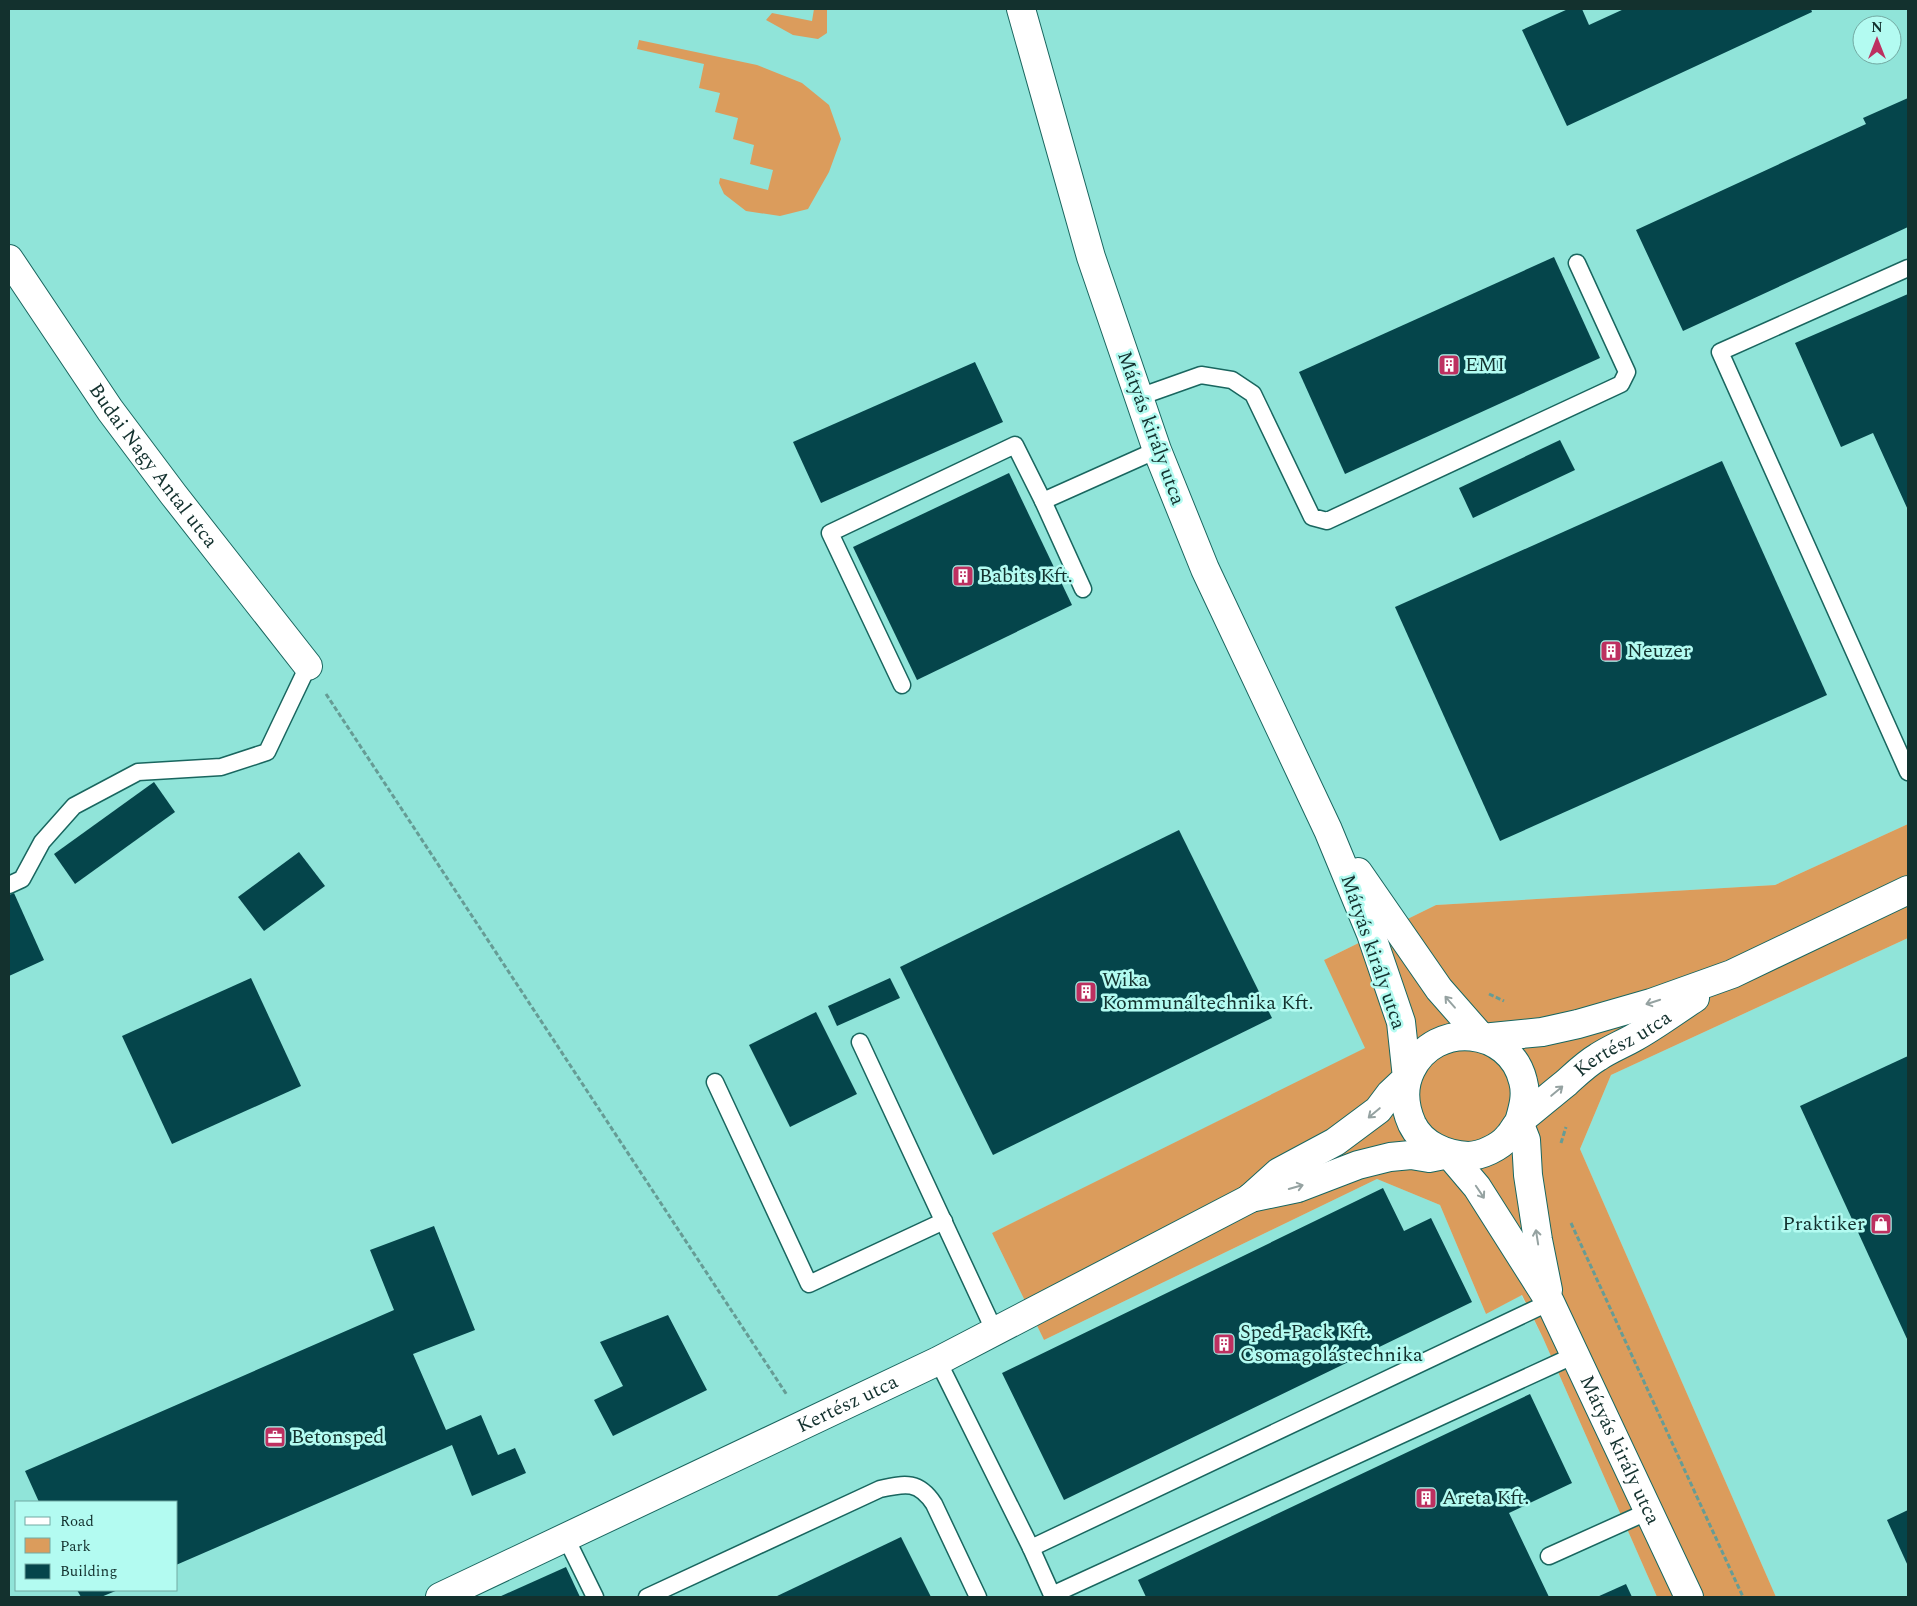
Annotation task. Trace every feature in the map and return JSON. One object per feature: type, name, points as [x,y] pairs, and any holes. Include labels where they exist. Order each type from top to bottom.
[{"type":"street","name":"Mátyás király utca","points":[[1021,9],[1091,257],[1157,450],[1205,569],[1328,830],[1371,934],[1401,1022],[1407,1078]]},
{"type":"street","name":"Budai Nagy Antal utca","points":[[9,259],[110,410],[173,494],[308,666]]},
{"type":"street","name":"Mátyás király utca","points":[[1328,830],[1438,989],[1482,1038]]},
{"type":"street","name":"Kertész utca","points":[[1482,1038],[1542,1032],[1652,1003],[1732,974],[1908,890]]},
{"type":"street","name":"Kertész utca","points":[[1519,1122],[1597,1057],[1636,1037],[1732,974]]},
{"type":"street","points":[[1462,1036],[1482,1038],[1501,1047],[1515,1062],[1524,1081],[1525,1102],[1519,1122],[1508,1138],[1490,1150],[1470,1156],[1449,1154],[1431,1145],[1416,1131],[1407,1112],[1404,1095],[1407,1078],[1415,1062],[1426,1049],[1440,1040],[1462,1036]]},
{"type":"street","name":"Kertész utca","points":[[440,1597],[938,1361],[1249,1199],[1279,1172],[1335,1142],[1378,1110],[1390,1094],[1407,1078]]},
{"type":"street","name":"Mátyás király utca","points":[[1519,1122],[1526,1140],[1538,1240],[1550,1302]]},
{"type":"street","name":"Mátyás király utca","points":[[1449,1154],[1477,1187],[1550,1302],[1689,1597]]},
{"type":"street","name":"Kertész utca","points":[[1249,1199],[1298,1188],[1358,1165],[1390,1157],[1410,1155],[1429,1158],[1449,1154]]},
{"type":"lane","points":[[1139,397],[1201,375],[1232,380],[1253,394],[1312,517],[1327,521],[1621,384],[1627,372],[1577,263]]},
{"type":"lane","points":[[1908,268],[1720,352],[1908,772]]},
{"type":"lane","points":[[902,685],[830,533],[1015,445],[1083,589]]},
{"type":"lane","points":[[1043,501],[1157,450]]},
{"type":"lane","points":[[9,885],[22,879],[42,842],[74,806],[138,772],[221,767],[267,752],[308,666]]},
{"type":"lane","points":[[860,1042],[996,1332]]},
{"type":"lane","points":[[715,1082],[809,1284],[944,1221]]},
{"type":"lane","points":[[1031,1548],[1550,1302]]},
{"type":"lane","points":[[938,1361],[1053,1596],[1575,1354]]},
{"type":"lane","points":[[647,1597],[880,1489],[898,1485],[913,1485],[926,1492],[934,1504],[978,1597]]},
{"type":"lane","points":[[1549,1556],[1648,1511]]},
{"type":"lane","points":[[566,1538],[595,1597]]},
{"type":"path","points":[[308,666],[806,1424]]},
{"type":"path","points":[[1482,990],[1511,1005]]},
{"type":"path","points":[[1558,1151],[1567,1123]]},
{"type":"path","points":[[1568,1217],[1743,1597]]},
{"type":"shaded area","points":[[9,9],[1908,9],[1908,824],[1775,885],[1436,905],[1324,960],[1366,1048],[992,1233],[1044,1340],[1377,1179],[1440,1205],[1486,1314],[1521,1295],[1543,1338],[1657,1597],[9,1597]]},
{"type":"shaded area","points":[[1908,938],[1908,1597],[1776,1597],[1580,1149],[1611,1075]]},
{"type":"green space","points":[[814,9],[827,9],[827,33],[818,39],[793,35],[766,20],[772,13],[812,21]]},
{"type":"green space","points":[[639,40],[757,65],[802,83],[829,105],[841,139],[829,172],[808,209],[780,216],[746,211],[724,194],[719,183],[720,178],[768,190],[773,170],[750,164],[754,145],[733,139],[738,118],[715,112],[720,93],[699,88],[704,64],[637,49]]},
{"type":"green space","points":[[1908,824],[1908,938],[1611,1075],[1580,1149],[1776,1597],[1657,1597],[1543,1338],[1522,1295],[1486,1314],[1440,1205],[1377,1179],[1044,1340],[992,1233],[1365,1048],[1324,960],[1436,905],[1775,885]]},
{"type":"building","points":[[1568,9],[1582,9],[1589,25],[1624,9],[1811,9],[1812,12],[1567,126],[1522,30]]},
{"type":"building","points":[[1908,98],[1908,227],[1683,331],[1636,230],[1866,124],[1863,118]]},
{"type":"building","name":"EMI","points":[[1554,257],[1600,358],[1345,474],[1299,372]]},
{"type":"building","points":[[1908,294],[1908,510],[1873,433],[1841,447],[1795,343]]},
{"type":"building","points":[[975,362],[1003,422],[821,503],[793,442]]},
{"type":"building","points":[[1560,440],[1575,470],[1473,518],[1459,488]]},
{"type":"building","name":"Neuzer","points":[[1722,461],[1827,695],[1500,841],[1395,607]]},
{"type":"building","name":"Babits Kft.","points":[[1009,473],[1072,605],[917,680],[853,547]]},
{"type":"building","points":[[154,782],[175,812],[75,884],[54,854]]},
{"type":"building","name":"Wika Kommunáltechnika Kft.","points":[[1179,830],[1272,1018],[993,1155],[900,967]]},
{"type":"building","points":[[299,852],[325,886],[264,931],[238,897]]},
{"type":"building","points":[[14,893],[44,960],[9,976],[9,895]]},
{"type":"building","points":[[251,978],[301,1086],[172,1144],[122,1036]]},
{"type":"building","points":[[890,978],[900,998],[837,1026],[828,1006]]},
{"type":"building","points":[[816,1012],[857,1094],[790,1127],[749,1045]]},
{"type":"building","name":"Praktiker","points":[[1908,1056],[1908,1341],[1800,1106]]},
{"type":"building","name":"Sped-Pack Kft. Csomagolástechnika","points":[[1383,1188],[1404,1231],[1431,1218],[1472,1302],[1064,1500],[1002,1373]]},
{"type":"building","name":"Betonsped","points":[[434,1226],[475,1330],[413,1354],[446,1430],[481,1415],[498,1455],[515,1448],[526,1473],[472,1496],[452,1445],[178,1564],[178,1501],[39,1501],[25,1471],[394,1310],[370,1250]]},
{"type":"building","points":[[668,1315],[707,1390],[613,1436],[594,1400],[623,1386],[600,1342]]},
{"type":"building","name":"Areta Kft.","points":[[1530,1394],[1572,1483],[1509,1513],[1549,1597],[1146,1597],[1138,1580]]},
{"type":"building","points":[[1908,1510],[1908,1566],[1887,1520]]},
{"type":"building","points":[[901,1537],[931,1597],[775,1597]]},
{"type":"building","points":[[566,1567],[580,1597],[499,1597]]},
{"type":"building","points":[[1626,1584],[1632,1597],[1597,1597]]},
{"type":"building","points":[[78,1591],[116,1591],[101,1597],[81,1597]]},
{"type":"place","name":"EMI","points":[[1449,365]]},
{"type":"place","name":"Babits Kft.","points":[[963,576]]},
{"type":"place","name":"Neuzer","points":[[1611,651]]},
{"type":"place","name":"Wika Kommunáltechnika Kft.","points":[[1086,992]]},
{"type":"place","name":"Praktiker","points":[[1881,1224]]},
{"type":"place","name":"Sped-Pack Kft. Csomagolástechnika","points":[[1224,1344]]},
{"type":"place","name":"Betonsped","points":[[275,1437]]},
{"type":"place","name":"Areta Kft.","points":[[1426,1498]]}]
